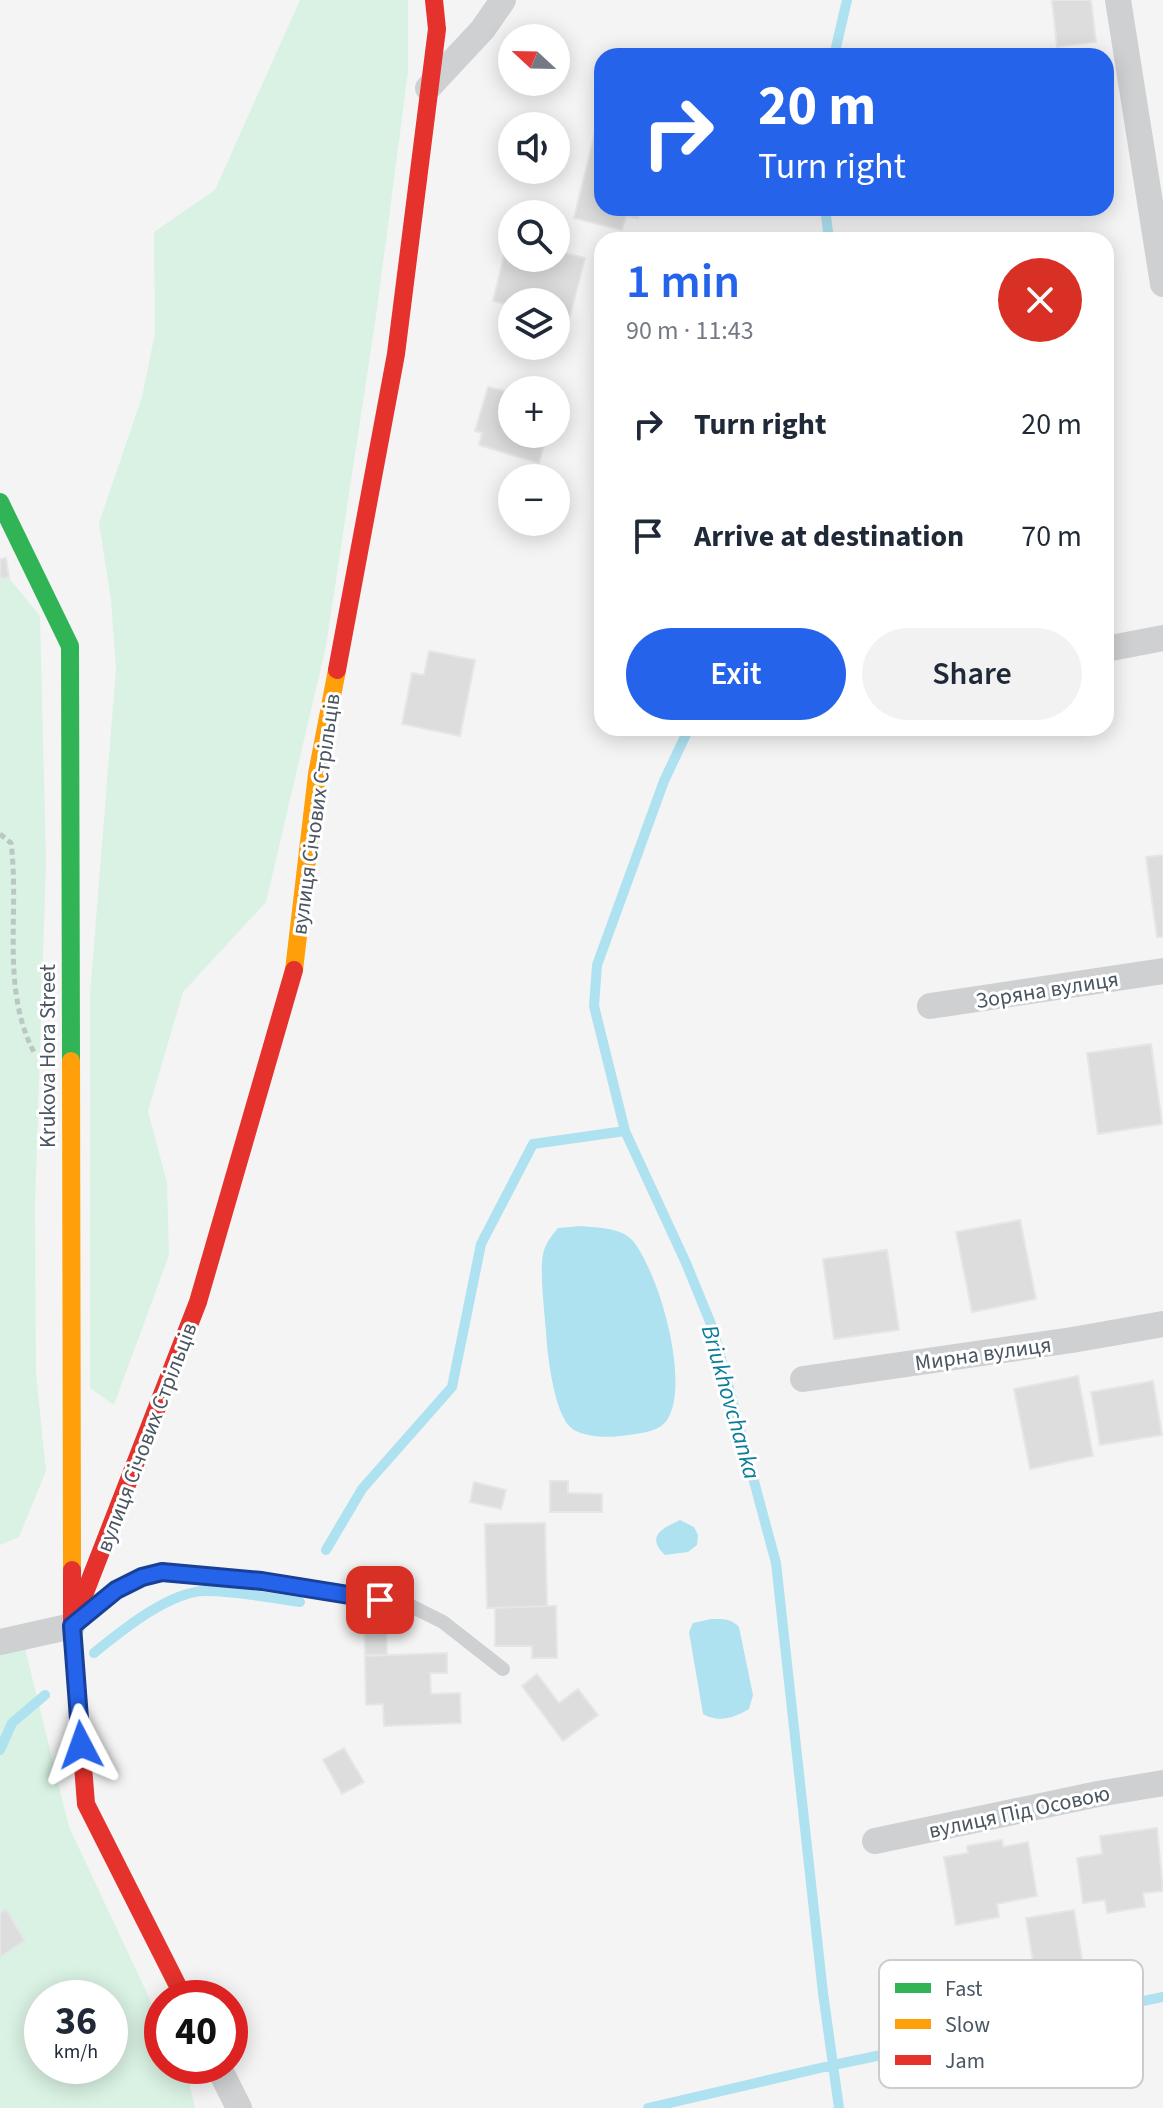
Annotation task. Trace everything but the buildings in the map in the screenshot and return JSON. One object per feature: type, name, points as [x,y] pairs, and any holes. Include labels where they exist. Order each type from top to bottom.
[{"type":"street","name":"вулиця Січових Стрільців","points":[[72,1626],[198,1302],[293,976],[317,774],[396,354],[437,29],[434,0]]},
{"type":"street","points":[[428,88],[483,29],[503,0]]},
{"type":"street","points":[[1118,0],[1163,284]]},
{"type":"street","name":"Krukova Hora Street","points":[[0,502],[70,646],[72,1626],[86,1804],[175,1980]]},
{"type":"street","points":[[1114,647],[1163,638]]},
{"type":"street","name":"Зоряна вулиця","points":[[930,1006],[1163,971]]},
{"type":"street","name":"Мирна вулиця","points":[[803,1379],[1163,1324]]},
{"type":"street","points":[[0,1642],[72,1626]]},
{"type":"street","name":"вулиця Під Осовою","points":[[875,1841],[1163,1783]]},
{"type":"street","points":[[227,2084],[239,2108]]},
{"type":"lane","points":[[72,1626],[116,1590],[142,1577],[162,1572],[262,1581],[409,1605],[443,1622],[503,1669]]},
{"type":"path","points":[[0,834],[11,843],[15,873],[11,962],[16,1007],[28,1044],[36,1056]]},
{"type":"green space","points":[[300,0],[408,0],[408,72],[377,309],[326,646],[266,902],[183,992],[148,1111],[167,1183],[169,1255],[114,1405],[90,1388],[90,995],[116,669],[111,600],[99,523],[142,397],[155,333],[154,232],[215,190]]},
{"type":"green space","points":[[0,567],[40,616],[46,862],[35,1205],[36,1374],[46,1471],[19,1537],[0,1545]]},
{"type":"green space","points":[[22,1636],[69,1827],[144,1987],[144,2084],[189,2084],[195,2108],[0,2108],[0,1644]]},
{"type":"water","points":[[581,1226],[609,1229],[628,1236],[643,1256],[662,1302],[674,1356],[673,1403],[664,1424],[644,1433],[615,1437],[587,1435],[568,1424],[558,1404],[547,1345],[543,1254],[558,1228]]},
{"type":"water","points":[[680,1520],[694,1527],[698,1535],[697,1545],[688,1552],[665,1555],[656,1538]]},
{"type":"water","points":[[711,1619],[730,1621],[739,1627],[753,1695],[749,1709],[726,1718],[703,1714],[689,1632],[693,1623]]},
{"type":"waterway","name":"Briukhovchanka","points":[[836,48],[847,0]]},
{"type":"waterway","name":"Briukhovchanka","points":[[826,216],[828,232]]},
{"type":"waterway","name":"Briukhovchanka","points":[[685,736],[664,781],[597,965],[594,1006],[625,1131],[713,1329],[776,1563],[823,1993],[839,2108]]},
{"type":"waterway","points":[[326,1550],[362,1489],[452,1387],[481,1244],[533,1144],[625,1131]]},
{"type":"waterway","points":[[94,1653],[147,1613],[193,1592],[230,1592],[300,1602]]},
{"type":"waterway","points":[[0,1750],[12,1723],[45,1695]]},
{"type":"waterway","points":[[1143,2001],[1163,1997]]},
{"type":"waterway","points":[[648,2108],[879,2056]]},
{"type":"traffic: fast","points":[[0,502],[70,646],[71,1061]]},
{"type":"traffic: slow","points":[[294,970],[317,774],[337,670]]},
{"type":"traffic: slow","points":[[71,1061],[72,1570]]},
{"type":"traffic: jam","points":[[337,670],[396,354],[437,29],[434,0]]},
{"type":"traffic: jam","points":[[72,1626],[198,1302],[294,970]]},
{"type":"traffic: jam","points":[[72,1570],[72,1626],[86,1804],[175,1980]]},
{"type":"route","points":[[81,1745],[72,1626],[116,1590],[142,1577],[162,1572],[262,1581],[380,1600]]}]
